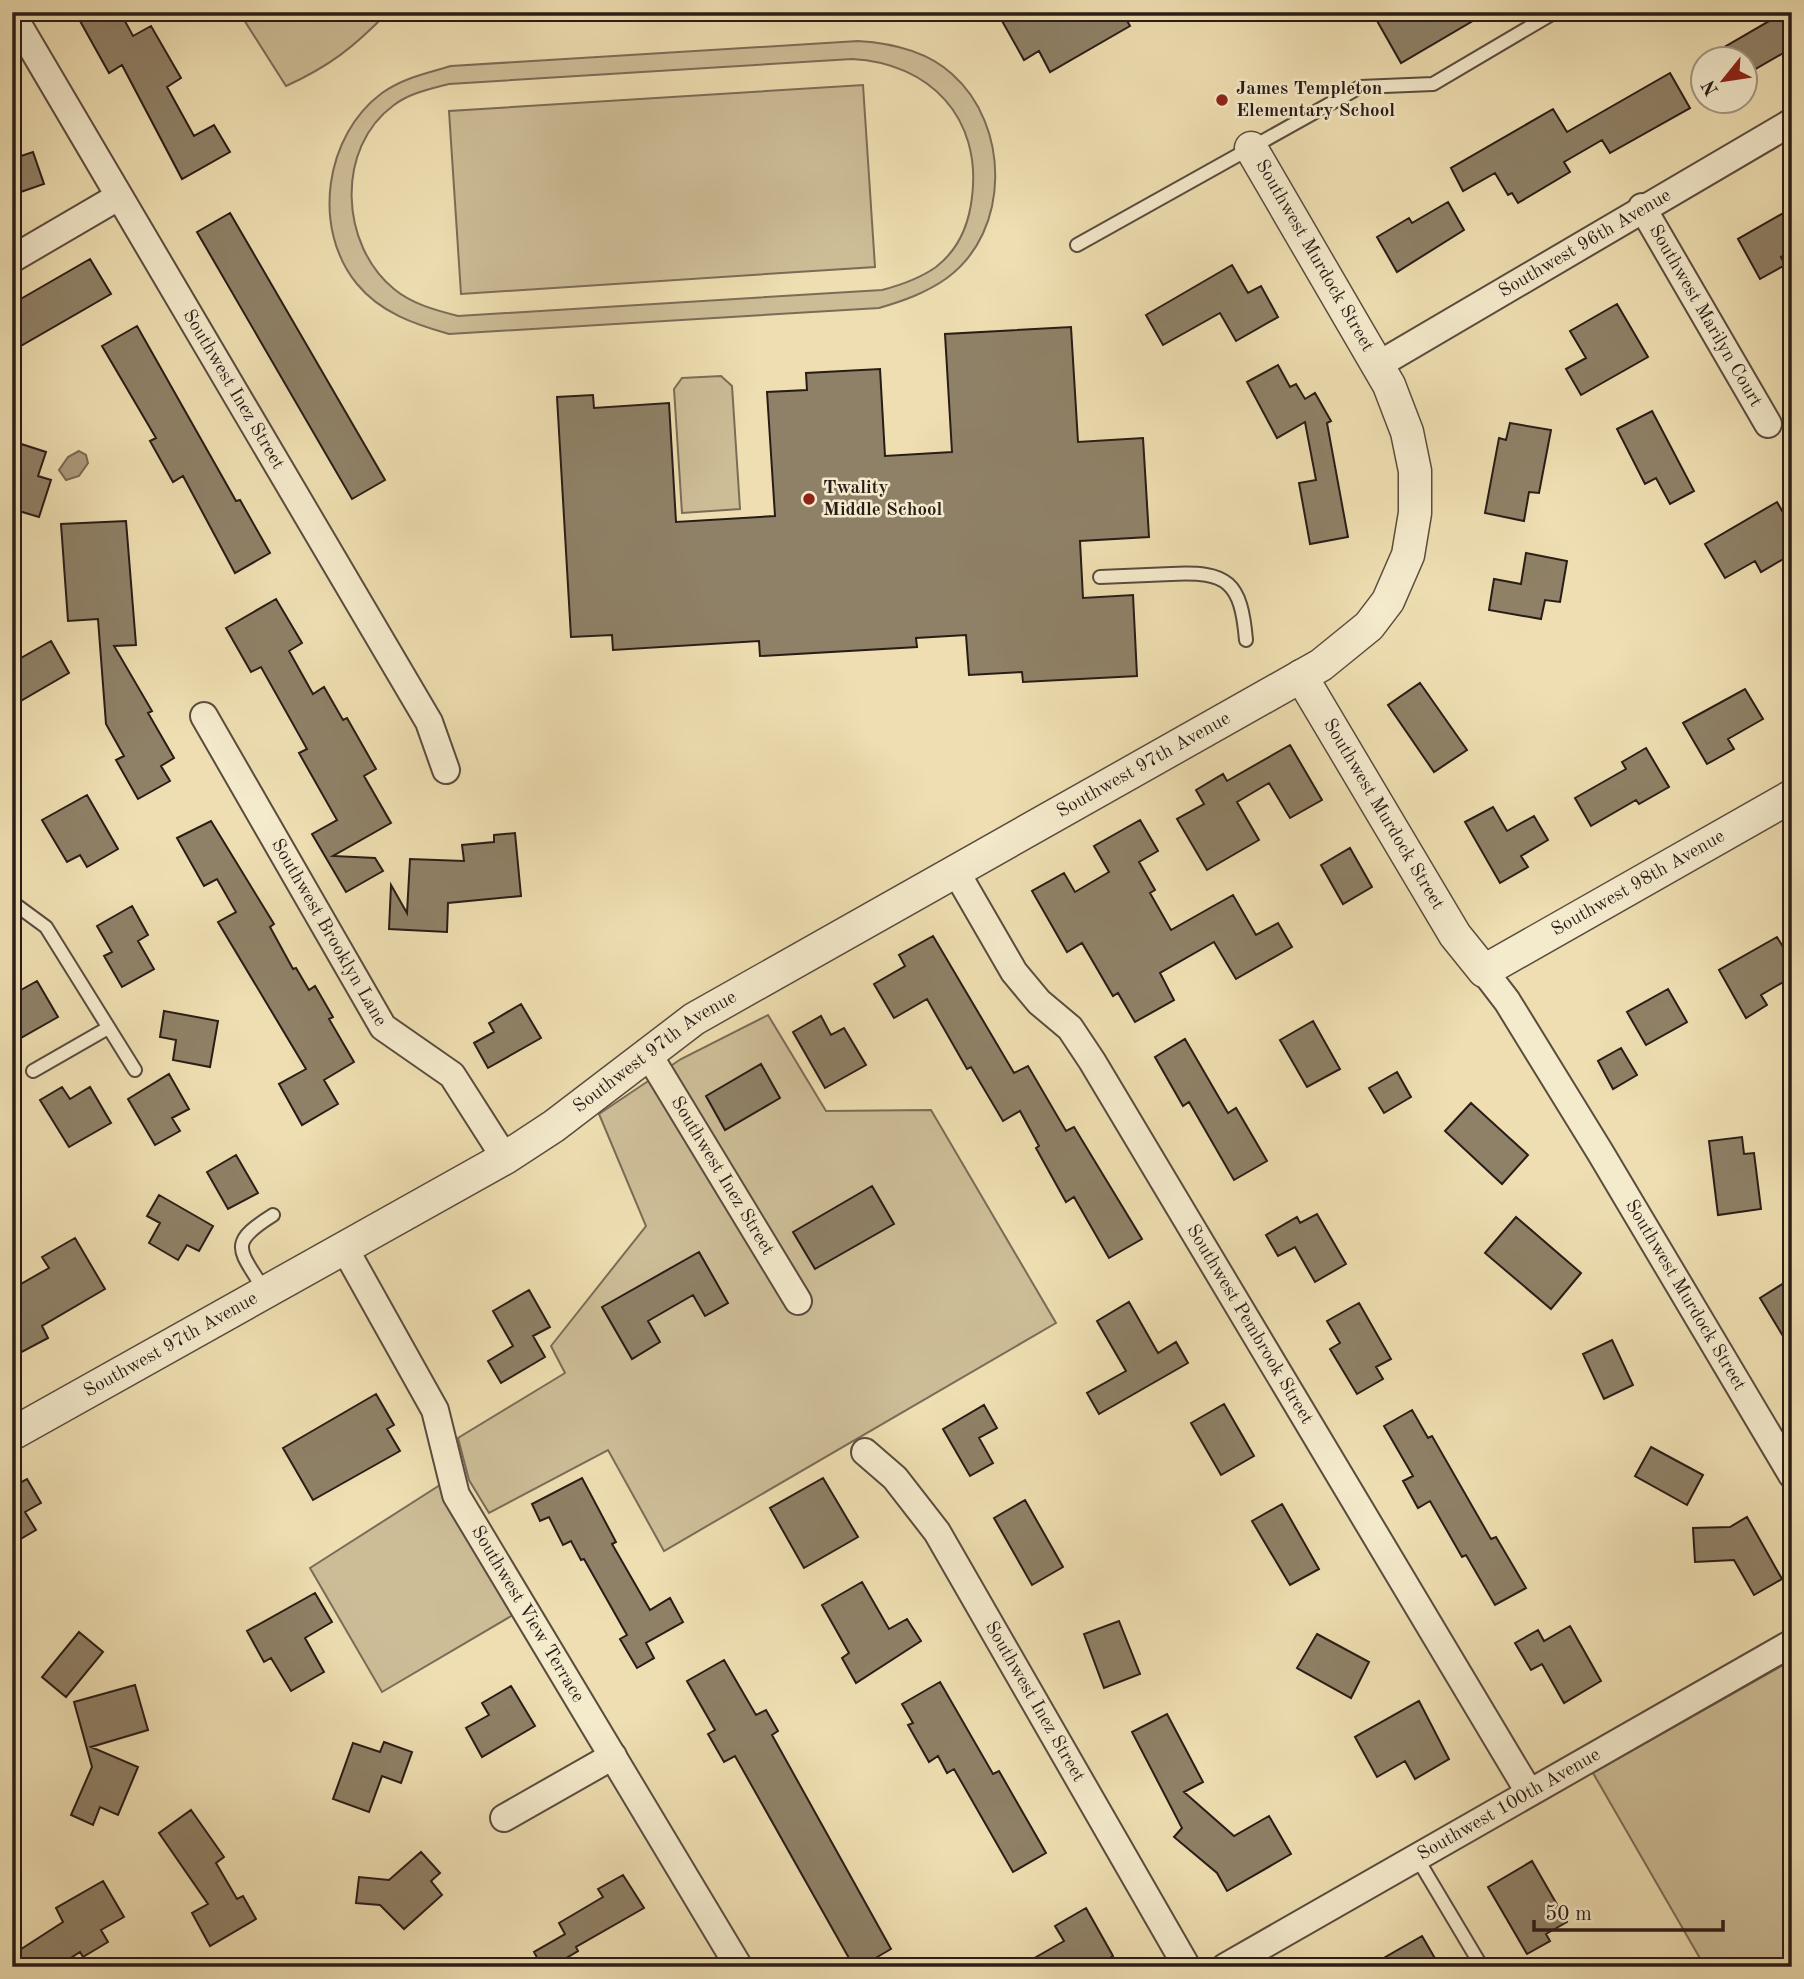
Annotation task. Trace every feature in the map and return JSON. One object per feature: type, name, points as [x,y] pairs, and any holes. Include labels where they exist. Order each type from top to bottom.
[{"type":"street","name":"Southwest Inez Street","points":[[12,14],[429,722],[446,770]]},
{"type":"street","name":"Southwest 96th Avenue","points":[[1378,365],[1642,207],[1792,122]]},
{"type":"street","name":"Southwest Murdock Street","points":[[1251,148],[1378,365],[1399,410],[1412,452],[1415,513],[1408,555],[1388,601],[1369,626],[1321,665],[1301,676],[1455,935],[1507,1001],[1600,1152],[1792,1475]]},
{"type":"street","points":[[12,259],[118,197]]},
{"type":"street","name":"Southwest Marilyn Court","points":[[1642,207],[1768,424]]},
{"type":"street","name":"Southwest 97th Avenue","points":[[12,1434],[505,1158],[554,1126],[647,1052],[701,1014],[1301,676]]},
{"type":"street","name":"Southwest Brooklyn Lane","points":[[204,716],[383,1027],[452,1075],[505,1158]]},
{"type":"street","name":"Southwest 98th Avenue","points":[[1484,971],[1792,796]]},
{"type":"street","name":"Southwest Pembrook Street","points":[[955,870],[1014,972],[1039,1002],[1070,1028],[1092,1061],[1529,1792]]},
{"type":"street","name":"Southwest Inez Street","points":[[647,1052],[798,1301]]},
{"type":"street","name":"Southwest View Terrace","points":[[345,1249],[435,1410],[456,1495],[740,1967]]},
{"type":"street","name":"Southwest Inez Street","points":[[865,1452],[895,1478],[937,1532],[1187,1967]]},
{"type":"street","name":"Southwest 100th Avenue","points":[[1225,1967],[1792,1643]]},
{"type":"street","points":[[504,1818],[613,1756]]},
{"type":"lane","points":[[1077,245],[1360,86],[1433,84],[1555,12]]},
{"type":"lane","points":[[1100,578],[1205,572],[1222,579],[1236,594],[1243,615],[1245,640]]},
{"type":"lane","points":[[12,902],[46,927],[135,1070]]},
{"type":"lane","points":[[33,1071],[108,1028]]},
{"type":"lane","points":[[265,1293],[242,1252],[242,1241],[248,1230],[272,1215]]},
{"type":"lane","points":[[1417,1858],[1482,1967]]},
{"type":"shaded area","points":[[239,12],[388,12],[341,55],[286,86]]},
{"type":"shaded area","points":[[858,41],[896,46],[920,54],[942,66],[971,95],[985,121],[993,149],[995,178],[992,206],[983,233],[968,258],[947,278],[914,296],[879,308],[449,334],[399,316],[366,294],[343,261],[333,236],[330,210],[331,183],[337,157],[348,133],[363,111],[382,93],[398,83],[451,66]],"holes":[[[852,59],[880,63],[905,71],[927,84],[945,100],[959,120],[968,143],[973,169],[970,207],[965,227],[956,244],[936,267],[903,284],[882,290],[458,316],[424,306],[394,289],[376,270],[363,248],[355,223],[352,197],[354,171],[362,146],[375,123],[394,105],[420,92],[449,84]]]},
{"type":"shaded area","points":[[863,85],[875,267],[461,294],[449,111]]},
{"type":"shaded area","points":[[721,376],[732,386],[740,509],[682,513],[674,389],[682,378]]},
{"type":"shaded area","points":[[79,451],[86,455],[88,463],[79,476],[66,480],[59,470],[68,457]]},
{"type":"shaded area","points":[[768,1015],[826,1111],[931,1110],[1056,1323],[664,1551],[608,1450],[489,1513],[469,1480],[458,1438],[565,1373],[551,1346],[646,1226],[599,1114],[681,1059]]},
{"type":"shaded area","points":[[440,1485],[449,1510],[513,1615],[382,1692],[310,1568]]},
{"type":"shaded area","points":[[1792,1660],[1792,1967],[1705,1967],[1593,1773]]},
{"type":"building","points":[[75,12],[120,12],[133,36],[151,26],[181,78],[167,87],[194,136],[214,125],[230,152],[182,179],[122,65],[109,73]]},
{"type":"building","points":[[997,12],[1122,12],[1130,26],[1050,72],[1039,51],[1024,60]]},
{"type":"building","points":[[1372,12],[1488,12],[1401,63]]},
{"type":"building","points":[[1783,13],[1792,28],[1792,48],[1758,68],[1758,46],[1726,46]]},
{"type":"building","points":[[1670,73],[1688,104],[1688,109],[1610,153],[1602,140],[1564,162],[1570,172],[1518,203],[1512,193],[1508,195],[1495,173],[1463,191],[1451,168],[1553,109],[1567,132]]},
{"type":"building","points":[[33,152],[44,184],[12,195],[12,159]]},
{"type":"building","points":[[1448,202],[1464,230],[1397,272],[1377,237],[1409,218],[1412,223]]},
{"type":"building","points":[[1792,208],[1792,251],[1781,257],[1785,265],[1760,279],[1738,239]]},
{"type":"building","points":[[230,213],[385,480],[352,499],[197,232]]},
{"type":"building","points":[[90,259],[111,294],[12,351],[12,304]]},
{"type":"building","points":[[1232,265],[1248,293],[1261,286],[1278,317],[1236,341],[1220,313],[1163,345],[1146,315]]},
{"type":"building","points":[[1617,304],[1648,357],[1581,395],[1566,369],[1586,358],[1570,331]]},
{"type":"building","points":[[137,326],[236,501],[240,500],[270,553],[235,573],[183,476],[173,482],[150,441],[156,438],[102,346]]},
{"type":"building","points":[[1071,327],[1078,442],[1143,438],[1149,537],[1080,541],[1083,598],[1133,595],[1137,676],[1023,682],[1022,672],[969,675],[966,635],[916,638],[917,647],[760,656],[759,641],[613,650],[612,635],[571,637],[557,397],[593,395],[594,408],[669,403],[676,522],[775,516],[767,392],[807,390],[806,373],[880,369],[885,456],[952,452],[945,334]]},
{"type":"building","points":[[1278,365],[1290,387],[1296,384],[1305,399],[1315,393],[1331,421],[1327,423],[1348,537],[1310,544],[1299,483],[1316,480],[1305,422],[1277,438],[1247,382]]},
{"type":"building","points":[[1652,411],[1694,491],[1670,504],[1656,478],[1645,484],[1617,429]]},
{"type":"building","points":[[1510,423],[1551,430],[1539,493],[1529,492],[1524,521],[1485,513],[1499,438],[1506,440]]},
{"type":"building","points":[[12,441],[46,452],[38,476],[51,480],[39,517],[12,509]]},
{"type":"building","points":[[1777,502],[1792,528],[1792,554],[1761,572],[1755,561],[1725,578],[1705,544]]},
{"type":"building","points":[[126,521],[136,645],[114,646],[152,711],[148,713],[174,758],[161,766],[170,781],[138,799],[116,760],[124,756],[106,724],[98,619],[68,621],[61,524]]},
{"type":"building","points":[[1526,553],[1567,561],[1560,602],[1545,600],[1541,619],[1489,610],[1494,579],[1521,584]]},
{"type":"building","points":[[276,599],[302,643],[289,651],[313,694],[324,687],[343,720],[347,718],[376,769],[364,776],[391,823],[333,856],[375,858],[383,871],[346,892],[312,834],[337,820],[299,753],[307,749],[261,667],[251,672],[226,628]]},
{"type":"building","points":[[51,641],[69,673],[12,706],[12,663]]},
{"type":"building","points":[[1420,683],[1467,750],[1434,772],[1388,705]]},
{"type":"building","points":[[1745,689],[1763,719],[1728,739],[1734,749],[1707,764],[1683,723]]},
{"type":"building","points":[[1290,745],[1322,800],[1290,818],[1269,783],[1237,802],[1259,840],[1207,870],[1177,819],[1204,804],[1196,790],[1223,774],[1227,781]]},
{"type":"building","points":[[1646,748],[1669,787],[1639,804],[1636,800],[1591,826],[1575,798],[1626,769],[1622,762]]},
{"type":"building","points":[[87,795],[118,849],[87,867],[80,855],[67,862],[42,820]]},
{"type":"building","points":[[1493,807],[1507,831],[1534,816],[1548,840],[1521,856],[1528,867],[1500,883],[1465,822]]},
{"type":"building","points":[[1140,820],[1158,851],[1139,862],[1155,890],[1150,893],[1171,930],[1233,895],[1256,935],[1278,923],[1292,947],[1236,979],[1214,942],[1160,973],[1174,1000],[1135,1022],[1118,993],[1113,996],[1082,943],[1067,952],[1032,891],[1064,873],[1075,892],[1109,872],[1094,846]]},
{"type":"building","points":[[211,821],[274,924],[270,927],[293,969],[296,968],[309,990],[315,986],[333,1017],[329,1019],[354,1062],[324,1080],[338,1104],[302,1125],[279,1084],[306,1069],[218,922],[236,912],[217,879],[204,886],[177,838]]},
{"type":"building","points":[[515,833],[521,896],[448,903],[447,932],[389,929],[391,885],[407,913],[410,859],[464,861],[462,845],[494,842],[494,835]]},
{"type":"building","points":[[1350,848],[1372,887],[1343,904],[1321,865]]},
{"type":"building","points":[[132,906],[148,935],[138,941],[154,969],[122,987],[104,956],[112,952],[97,926]]},
{"type":"building","points":[[933,936],[1014,1073],[1028,1066],[1066,1131],[1074,1127],[1142,1239],[1109,1258],[1074,1197],[1066,1202],[1036,1148],[1039,1146],[1020,1111],[1003,1121],[971,1067],[967,1069],[927,999],[894,1018],[874,984],[905,966],[899,955]]},
{"type":"building","points":[[1777,937],[1792,962],[1792,977],[1761,995],[1767,1005],[1746,1018],[1719,970]]},
{"type":"building","points":[[37,981],[58,1017],[12,1043],[12,995]]},
{"type":"building","points":[[1668,989],[1687,1022],[1646,1045],[1627,1012]]},
{"type":"building","points":[[521,1004],[541,1038],[488,1068],[474,1043],[494,1032],[489,1023]]},
{"type":"building","points":[[164,1011],[218,1021],[210,1067],[173,1060],[176,1040],[160,1037]]},
{"type":"building","points":[[821,1016],[831,1035],[844,1028],[866,1065],[825,1088],[793,1032]]},
{"type":"building","points":[[1313,1021],[1340,1069],[1307,1087],[1280,1040]]},
{"type":"building","points":[[1185,1039],[1228,1113],[1236,1108],[1267,1161],[1234,1180],[1189,1102],[1183,1106],[1155,1057]]},
{"type":"building","points":[[1621,1048],[1637,1075],[1613,1089],[1598,1061]]},
{"type":"building","points":[[761,1064],[780,1098],[725,1130],[706,1096]]},
{"type":"building","points":[[1397,1072],[1411,1097],[1384,1113],[1369,1088]]},
{"type":"building","points":[[169,1074],[189,1109],[172,1118],[180,1131],[155,1145],[128,1099]]},
{"type":"building","points":[[62,1087],[70,1099],[90,1087],[111,1123],[69,1147],[40,1100]]},
{"type":"building","points":[[1471,1103],[1528,1155],[1502,1184],[1445,1131]]},
{"type":"building","points":[[1742,1137],[1744,1154],[1754,1153],[1761,1209],[1718,1215],[1709,1141]]},
{"type":"building","points":[[236,1155],[258,1193],[228,1209],[207,1172]]},
{"type":"building","points":[[872,1186],[894,1224],[815,1269],[793,1232]]},
{"type":"building","points":[[159,1195],[213,1226],[199,1251],[187,1245],[178,1260],[149,1243],[160,1223],[147,1216]]},
{"type":"building","points":[[1317,1214],[1346,1264],[1315,1282],[1295,1247],[1278,1256],[1266,1235],[1297,1217],[1300,1223]]},
{"type":"building","points":[[1516,1217],[1581,1273],[1551,1309],[1485,1253]]},
{"type":"building","points":[[75,1238],[105,1289],[42,1326],[48,1338],[18,1354],[12,1343],[12,1289],[49,1268],[42,1257]]},
{"type":"building","points":[[699,1252],[728,1303],[705,1316],[693,1295],[648,1321],[660,1342],[632,1359],[602,1307]]},
{"type":"building","points":[[1792,1278],[1792,1351],[1760,1298]]},
{"type":"building","points":[[529,1290],[550,1327],[533,1336],[545,1357],[501,1383],[488,1361],[513,1346],[493,1311]]},
{"type":"building","points":[[1129,1302],[1158,1353],[1176,1342],[1188,1363],[1099,1414],[1087,1393],[1126,1371],[1097,1321]]},
{"type":"building","points":[[1359,1303],[1391,1359],[1376,1367],[1383,1379],[1357,1394],[1330,1349],[1340,1343],[1327,1321]]},
{"type":"building","points":[[1612,1340],[1633,1385],[1604,1399],[1583,1354]]},
{"type":"building","points":[[376,1394],[394,1425],[387,1429],[400,1451],[313,1500],[283,1448]]},
{"type":"building","points":[[1224,1404],[1254,1456],[1221,1475],[1191,1423]]},
{"type":"building","points":[[984,1405],[997,1428],[979,1438],[993,1463],[970,1476],[943,1429]]},
{"type":"building","points":[[1412,1410],[1428,1438],[1432,1436],[1491,1539],[1496,1537],[1526,1588],[1495,1605],[1466,1555],[1462,1557],[1430,1501],[1418,1508],[1403,1481],[1413,1476],[1384,1426]]},
{"type":"building","points":[[1651,1447],[1703,1475],[1687,1505],[1635,1476]]},
{"type":"building","points":[[582,1478],[616,1542],[612,1544],[650,1610],[670,1598],[683,1622],[646,1643],[654,1658],[637,1668],[620,1639],[627,1635],[584,1559],[581,1560],[571,1541],[563,1545],[549,1517],[540,1521],[532,1504]]},
{"type":"building","points":[[823,1478],[858,1537],[804,1568],[770,1508]]},
{"type":"building","points":[[27,1479],[41,1503],[25,1512],[36,1530],[12,1544],[12,1487]]},
{"type":"building","points":[[1025,1500],[1063,1567],[1032,1585],[994,1518]]},
{"type":"building","points":[[1282,1504],[1319,1569],[1290,1585],[1252,1521]]},
{"type":"building","points":[[1747,1517],[1782,1579],[1754,1595],[1734,1560],[1695,1562],[1693,1528],[1730,1527]]},
{"type":"building","points":[[862,1582],[889,1629],[907,1619],[921,1641],[856,1683],[842,1658],[849,1653],[822,1605]]},
{"type":"building","points":[[315,1593],[332,1622],[305,1638],[324,1672],[291,1691],[271,1658],[264,1662],[247,1631]]},
{"type":"building","points":[[1119,1621],[1140,1674],[1104,1688],[1084,1634]]},
{"type":"building","points":[[1570,1626],[1601,1681],[1564,1703],[1542,1664],[1531,1670],[1515,1643],[1538,1630],[1544,1641]]},
{"type":"building","points":[[79,1632],[103,1652],[66,1697],[42,1677]]},
{"type":"building","points":[[1317,1634],[1369,1662],[1351,1698],[1297,1668]]},
{"type":"building","points":[[724,1660],[756,1715],[766,1710],[778,1731],[772,1735],[891,1949],[860,1967],[854,1967],[735,1756],[724,1762],[708,1734],[715,1730],[687,1681]]},
{"type":"building","points":[[940,1682],[993,1774],[999,1771],[1046,1853],[1013,1872],[954,1769],[947,1773],[938,1756],[929,1762],[908,1725],[913,1723],[902,1704]]},
{"type":"building","points":[[135,1685],[148,1730],[91,1747],[138,1767],[118,1815],[100,1807],[93,1825],[71,1815],[92,1767],[74,1702]]},
{"type":"building","points":[[511,1686],[535,1726],[482,1757],[466,1728],[489,1715],[482,1703]]},
{"type":"building","points":[[1419,1701],[1449,1759],[1415,1779],[1405,1761],[1377,1777],[1355,1737]]},
{"type":"building","points":[[1167,1714],[1203,1782],[1184,1792],[1234,1836],[1269,1816],[1291,1854],[1227,1891],[1217,1873],[1174,1837],[1182,1828],[1132,1732]]},
{"type":"building","points":[[384,1742],[412,1752],[401,1783],[382,1776],[369,1812],[333,1799],[353,1743],[380,1752]]},
{"type":"building","points":[[191,1810],[224,1857],[216,1863],[237,1899],[243,1896],[256,1919],[210,1946],[192,1913],[208,1904],[159,1833]]},
{"type":"building","points":[[421,1852],[440,1873],[431,1881],[442,1895],[404,1929],[380,1905],[356,1903],[359,1877],[389,1880]]},
{"type":"building","points":[[1532,1861],[1567,1922],[1546,1934],[1550,1941],[1527,1954],[1488,1887]]},
{"type":"building","points":[[623,1875],[644,1908],[576,1947],[578,1951],[551,1967],[542,1967],[534,1952],[565,1934],[559,1923],[603,1897],[598,1889]]},
{"type":"building","points":[[103,1881],[124,1917],[101,1930],[108,1942],[83,1957],[80,1952],[57,1967],[12,1967],[12,1955],[63,1922],[56,1908]]},
{"type":"building","points":[[1086,1908],[1113,1956],[1095,1967],[1019,1967],[1064,1941],[1055,1926]]},
{"type":"building","points":[[1422,1936],[1440,1967],[1368,1967]]},
{"type":"place","name":"James Templeton Elementary School","points":[[1222,100]]},
{"type":"place","name":"Twality Middle School","points":[[809,499]]}]
